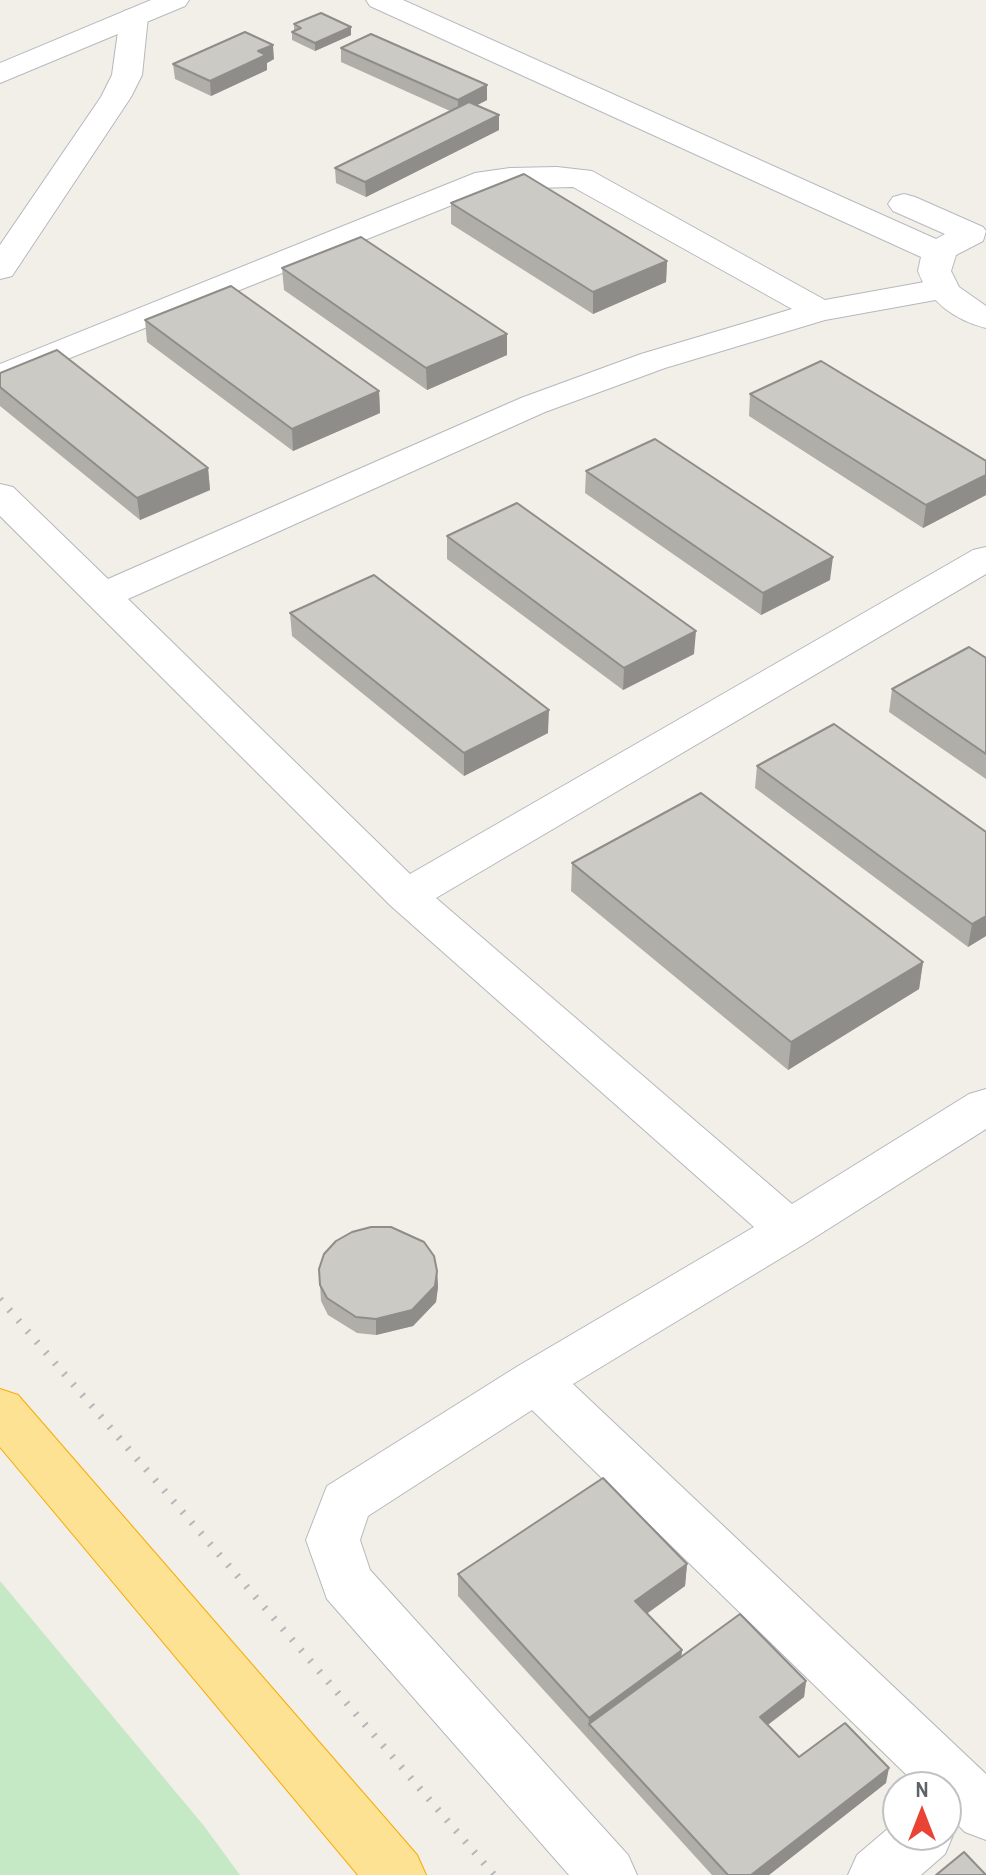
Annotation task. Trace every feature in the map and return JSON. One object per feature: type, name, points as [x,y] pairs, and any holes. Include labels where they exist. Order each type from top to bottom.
[{"type":"highway","points":[[0,1410],[396,1875]]},
{"type":"street","points":[[0,48],[124,9],[175,0]]},
{"type":"street","points":[[380,0],[940,253]]},
{"type":"street","points":[[440,0],[799,158]]},
{"type":"street","points":[[0,74],[124,9]]},
{"type":"street","points":[[0,269],[116,97],[127,75],[124,9]]},
{"type":"street","points":[[0,376],[486,180],[519,176],[548,174],[581,178],[820,311]]},
{"type":"street","points":[[871,189],[979,232]]},
{"type":"street","points":[[979,232],[953,242],[940,253],[934,277],[957,305],[986,318]]},
{"type":"street","points":[[100,597],[533,405],[653,361],[820,311],[941,289]]},
{"type":"street","points":[[0,495],[406,896],[789,1230]]},
{"type":"street","points":[[406,896],[986,558]]},
{"type":"street","points":[[607,1875],[346,1582],[333,1540],[346,1502],[536,1381],[789,1230],[986,1106]]},
{"type":"street","points":[[536,1381],[972,1802]]},
{"type":"street","points":[[878,1875],[906,1851]]},
{"type":"green space","points":[[0,1581],[204,1826],[240,1875],[0,1875]]},
{"type":"building","points":[[321,13],[351,27],[315,43],[292,32],[301,28],[294,24]]},
{"type":"building","points":[[245,32],[273,45],[258,51],[266,55],[210,81],[173,64]]},
{"type":"building","points":[[371,34],[487,85],[458,100],[341,48]]},
{"type":"building","points":[[469,102],[499,115],[365,182],[335,168]]},
{"type":"building","points":[[524,174],[667,261],[593,292],[451,203]]},
{"type":"building","points":[[361,237],[507,334],[426,368],[282,268]]},
{"type":"building","points":[[231,286],[379,391],[292,429],[145,320]]},
{"type":"building","points":[[57,350],[208,468],[137,498],[0,387],[0,373]]},
{"type":"building","points":[[821,361],[986,461],[986,475],[926,505],[750,394]]},
{"type":"building","points":[[655,439],[833,557],[763,593],[586,471]]},
{"type":"building","points":[[517,503],[696,631],[624,668],[447,536]]},
{"type":"building","points":[[374,575],[549,710],[464,753],[290,613]]},
{"type":"building","points":[[969,647],[986,658],[986,754],[892,689]]},
{"type":"building","points":[[834,724],[986,832],[986,916],[972,924],[757,766]]},
{"type":"building","points":[[701,793],[923,962],[791,1042],[572,863]]},
{"type":"building","points":[[371,1227],[391,1227],[424,1242],[434,1256],[437,1271],[435,1286],[412,1310],[376,1319],[356,1317],[327,1298],[320,1285],[319,1269],[324,1254],[336,1241],[352,1232]]},
{"type":"building","points":[[603,1478],[687,1564],[635,1601],[682,1650],[589,1718],[458,1574]]},
{"type":"building","points":[[740,1614],[806,1681],[760,1717],[799,1757],[845,1723],[889,1768],[751,1875],[728,1875],[589,1724]]},
{"type":"building","points":[[964,1852],[986,1875],[936,1875]]},
{"type":"railway","points":[[0,1299],[494,1875]]}]
